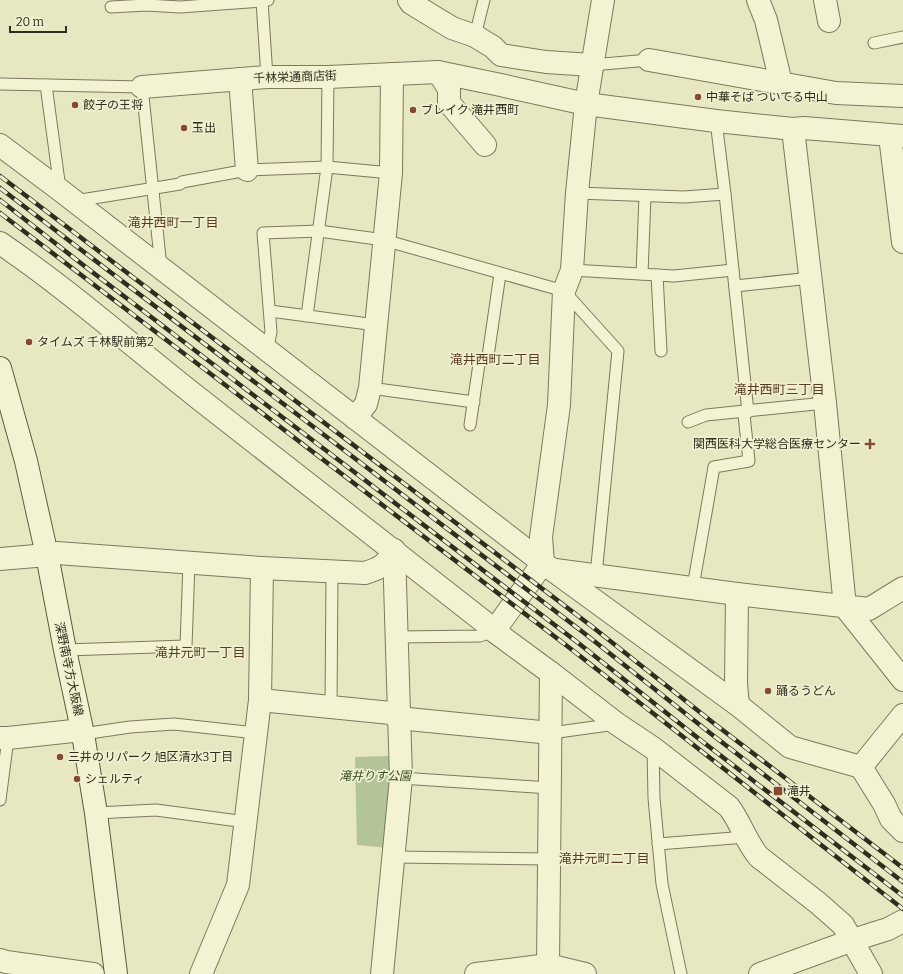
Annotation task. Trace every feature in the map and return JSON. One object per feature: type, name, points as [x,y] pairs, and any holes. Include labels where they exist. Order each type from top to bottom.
[{"type":"street","points":[[547,566],[541,537],[559,405],[564,291],[572,270],[577,193],[586,104],[603,0]]},
{"type":"street","points":[[758,0],[766,20],[781,83]]},
{"type":"street","points":[[825,0],[829,21]]},
{"type":"street","points":[[410,1],[452,28],[475,36],[493,47],[501,55],[546,62],[592,66]]},
{"type":"street","points":[[649,60],[836,93],[903,96]]},
{"type":"street","points":[[438,72],[449,89],[449,103],[485,145]]},
{"type":"street","name":"千林栄通商店街","points":[[142,86],[267,77],[328,77],[438,72],[586,104],[716,121],[896,136]]},
{"type":"street","points":[[355,418],[366,404],[370,388],[391,173],[392,74]]},
{"type":"street","points":[[240,80],[248,170]]},
{"type":"street","points":[[799,128],[811,278],[845,606],[903,680]]},
{"type":"street","points":[[896,136],[903,242]]},
{"type":"street","points":[[0,145],[161,267],[267,351],[547,566],[738,704],[790,747],[861,767],[884,804],[891,819],[903,831]]},
{"type":"street","points":[[0,243],[66,292],[196,396],[394,550],[494,631],[617,724],[653,748],[729,807],[736,816],[752,849],[766,863],[818,903],[843,925],[871,974]]},
{"type":"street","name":"深野南寺方大阪線","points":[[0,368],[26,461],[47,555],[83,734],[96,813],[116,974]]},
{"type":"street","points":[[0,559],[57,553],[262,568],[365,573],[379,568],[387,562],[394,550]]},
{"type":"street","points":[[382,974],[401,778],[394,550]]},
{"type":"street","points":[[494,631],[547,566]]},
{"type":"street","points":[[547,566],[596,575],[737,594],[869,609],[903,588]]},
{"type":"street","points":[[201,974],[238,885],[260,700],[262,568]]},
{"type":"street","points":[[737,594],[736,684],[738,704]]},
{"type":"street","points":[[548,965],[551,673]]},
{"type":"street","points":[[260,700],[391,713],[398,718],[551,733]]},
{"type":"street","points":[[861,767],[903,715]]},
{"type":"street","points":[[4,738],[73,731],[83,734]]},
{"type":"street","points":[[760,974],[852,940],[901,926]]},
{"type":"street","points":[[1,964],[6,962],[93,974]]},
{"type":"street","points":[[476,974],[548,965],[585,974]]},
{"type":"lane","points":[[475,36],[484,0]]},
{"type":"lane","points":[[111,7],[146,5],[180,7],[200,3],[265,1],[267,77]]},
{"type":"lane","points":[[874,43],[903,37]]},
{"type":"lane","points":[[592,66],[649,60]]},
{"type":"lane","points":[[307,316],[327,167],[328,77]]},
{"type":"lane","name":"千林栄通商店街","points":[[0,84],[142,86]]},
{"type":"lane","points":[[46,85],[67,196],[152,188],[248,170],[327,167],[391,173]]},
{"type":"lane","points":[[142,86],[161,267]]},
{"type":"lane","points":[[716,121],[748,412]]},
{"type":"lane","points":[[577,193],[684,197],[725,194]]},
{"type":"lane","points":[[642,274],[646,196]]},
{"type":"lane","points":[[267,351],[271,332],[263,233],[319,230],[384,240],[564,291],[618,351],[596,575]]},
{"type":"lane","points":[[572,270],[674,276],[733,270]]},
{"type":"lane","points":[[470,425],[479,364],[488,356],[500,274]]},
{"type":"lane","points":[[657,275],[661,351]]},
{"type":"lane","points":[[735,286],[811,278]]},
{"type":"lane","points":[[270,311],[376,325]]},
{"type":"lane","points":[[370,388],[474,402]]},
{"type":"lane","points":[[688,422],[706,416],[825,403]]},
{"type":"lane","points":[[693,587],[714,467],[749,461],[744,415],[748,412]]},
{"type":"lane","points":[[65,650],[186,646],[189,563]]},
{"type":"lane","points":[[331,708],[332,572]]},
{"type":"lane","points":[[397,637],[480,636],[494,631]]},
{"type":"lane","points":[[83,734],[130,727],[174,724],[256,733]]},
{"type":"lane","points":[[551,733],[617,724]]},
{"type":"lane","points":[[0,800],[4,738]]},
{"type":"lane","points":[[653,748],[654,798],[662,884],[681,974]]},
{"type":"lane","points":[[401,778],[550,788]]},
{"type":"lane","points":[[96,813],[156,810],[246,822]]},
{"type":"lane","points":[[658,844],[746,837]]},
{"type":"lane","points":[[394,856],[549,859]]},
{"type":"green space","name":"滝井りす公園","points":[[388,756],[394,772],[389,848],[357,845],[355,757]]},
{"type":"railway","points":[[0,176],[590,625],[716,725],[903,868]]},
{"type":"railway","points":[[0,188],[584,633],[710,733],[903,882]]},
{"type":"railway","points":[[0,200],[577,642],[703,742],[903,896]]},
{"type":"railway","points":[[0,213],[571,649],[903,909]]},
{"type":"place","name":"中華そば ついてる中山","points":[[698,97]]},
{"type":"place","name":"餃子の王将","points":[[75,105]]},
{"type":"place","name":"ブレイク 滝井西町","points":[[413,110]]},
{"type":"place","name":"玉出","points":[[184,128]]},
{"type":"place","name":"タイムズ 千林駅前第2","points":[[29,342]]},
{"type":"place","name":"関西医科大学総合医療センター","points":[[870,444]]},
{"type":"place","name":"踊るうどん","points":[[768,691]]},
{"type":"place","name":"三井のリパーク 旭区清水3丁目","points":[[60,757]]},
{"type":"place","name":"シェルティ","points":[[77,779]]},
{"type":"place","name":"滝井","points":[[778,791]]},
{"type":"district","name":"滝井西町一丁目","points":[[173,222]]},
{"type":"district","name":"滝井西町二丁目","points":[[495,359]]},
{"type":"district","name":"滝井西町三丁目","points":[[779,389]]},
{"type":"district","name":"滝井元町一丁目","points":[[200,652]]},
{"type":"district","name":"滝井元町二丁目","points":[[604,858]]}]
